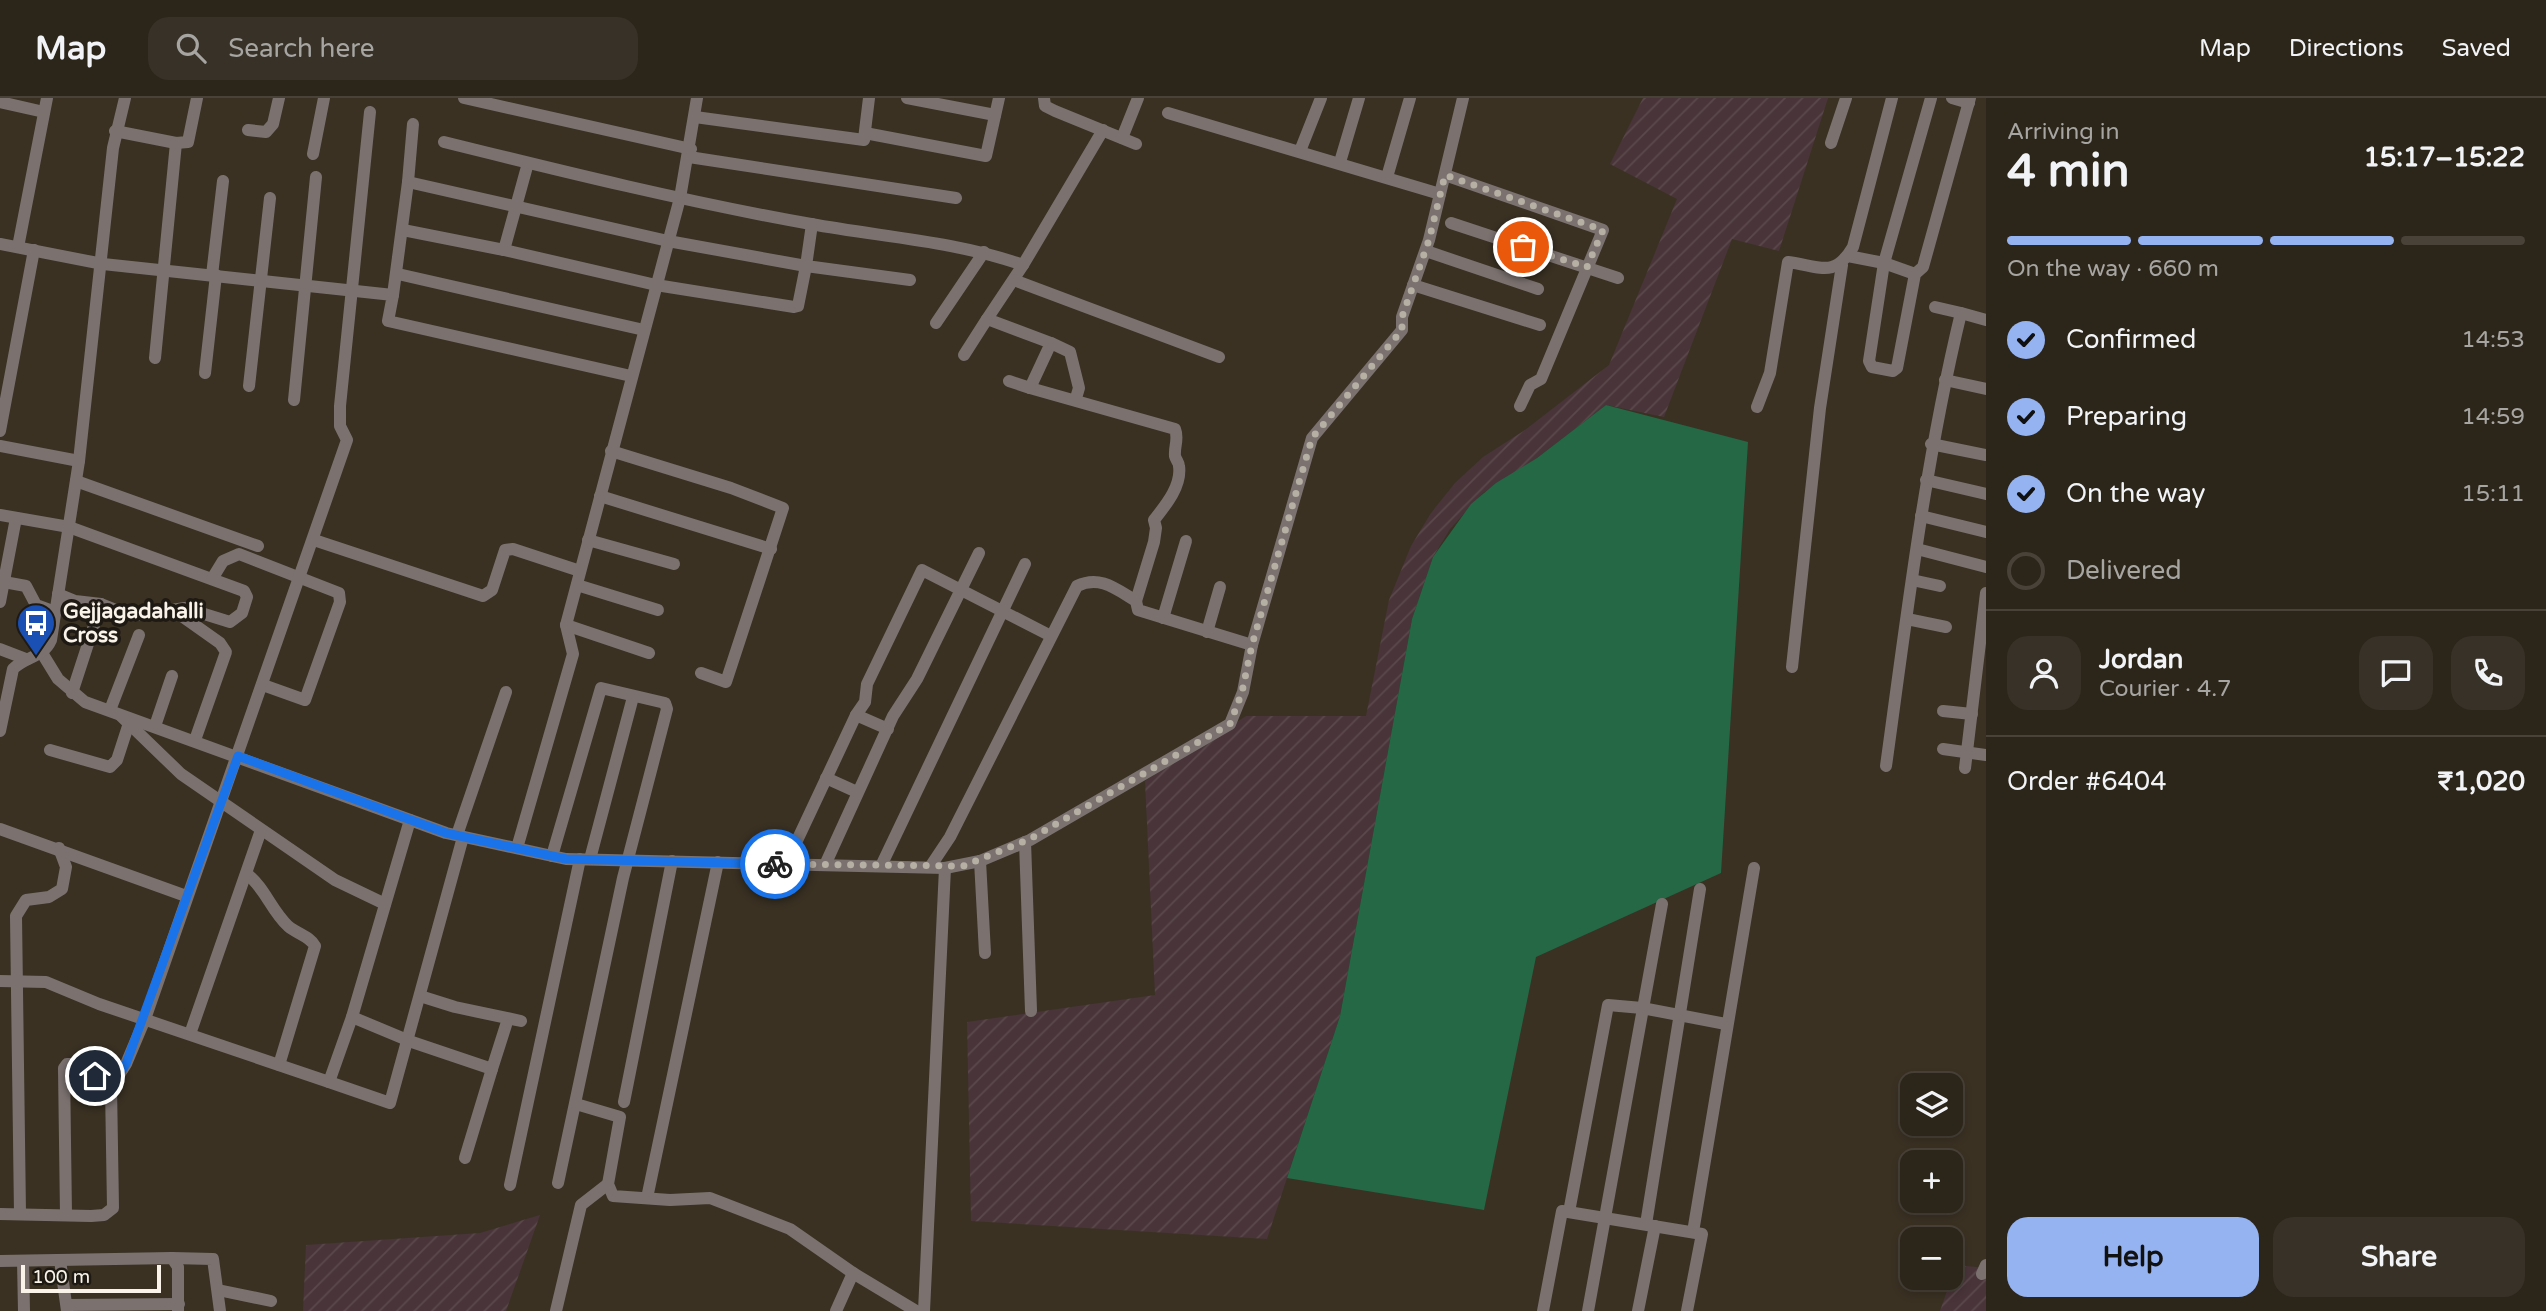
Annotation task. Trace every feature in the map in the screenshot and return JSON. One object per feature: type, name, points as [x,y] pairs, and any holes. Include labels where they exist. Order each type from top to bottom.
[{"type":"street","points":[[18,247],[47,98]]},
{"type":"street","points":[[0,731],[13,668],[42,653],[51,640],[79,461],[116,131],[125,98]]},
{"type":"street","points":[[116,131],[176,143],[188,142],[197,98]]},
{"type":"street","points":[[248,130],[266,132],[273,124],[279,98]]},
{"type":"street","points":[[313,154],[324,98]]},
{"type":"street","points":[[464,98],[690,153],[956,198]]},
{"type":"street","points":[[517,848],[573,654],[566,625],[680,198],[698,98]]},
{"type":"street","points":[[864,140],[869,98]]},
{"type":"street","points":[[907,98],[995,114]]},
{"type":"street","points":[[695,117],[986,156],[999,98]]},
{"type":"street","points":[[1044,98],[1045,106],[1136,144]]},
{"type":"street","points":[[1122,138],[1138,98]]},
{"type":"street","points":[[1300,151],[1321,98]]},
{"type":"street","points":[[1340,162],[1359,98]]},
{"type":"street","points":[[1387,177],[1410,98]]},
{"type":"street","points":[[42,653],[58,679],[85,702],[460,836],[552,856],[585,859],[945,868],[980,861],[1025,842],[1230,724],[1242,692],[1252,645],[1312,438],[1397,340],[1426,251],[1463,98]]},
{"type":"street","points":[[1831,143],[1846,98]]},
{"type":"street","points":[[1792,667],[1819,408],[1845,260],[1892,98]]},
{"type":"street","points":[[1931,98],[1884,263],[1869,362],[1872,367],[1893,371],[1897,368],[1915,274],[1923,267],[1969,100],[1952,98]]},
{"type":"street","points":[[0,102],[44,112]]},
{"type":"street","points":[[0,1214],[104,1215],[113,1208],[111,1087],[122,1070],[145,1019],[186,895],[238,756],[347,440],[340,420],[370,112]]},
{"type":"street","points":[[1168,113],[1340,162],[1440,194]]},
{"type":"street","points":[[413,124],[398,274],[388,321],[631,376]]},
{"type":"street","points":[[964,355],[1014,280],[1103,130]]},
{"type":"street","points":[[444,142],[680,198],[811,224],[984,252],[1023,265]]},
{"type":"street","points":[[155,358],[176,143]]},
{"type":"street","points":[[504,250],[528,163]]},
{"type":"street","points":[[1445,175],[1603,230],[1541,379],[1530,385],[1520,406]]},
{"type":"street","points":[[294,400],[316,177]]},
{"type":"street","points":[[205,373],[223,181]]},
{"type":"street","points":[[408,182],[668,241],[806,266],[910,280]]},
{"type":"street","points":[[249,386],[270,198]]},
{"type":"street","points":[[1451,223],[1618,278]]},
{"type":"street","points":[[403,230],[656,285],[794,307],[800,302],[811,224]]},
{"type":"street","points":[[0,244],[103,264],[393,295]]},
{"type":"street","points":[[0,431],[34,250]]},
{"type":"street","points":[[1426,251],[1538,289]]},
{"type":"street","points":[[936,323],[984,252]]},
{"type":"street","points":[[1757,407],[1770,373],[1788,262],[1833,269],[1845,260],[1884,263],[1915,274]]},
{"type":"street","points":[[398,274],[644,330]]},
{"type":"street","points":[[1014,280],[1219,357]]},
{"type":"street","points":[[1413,285],[1540,326]]},
{"type":"street","points":[[1935,307],[1986,320]]},
{"type":"street","points":[[1886,766],[1931,444],[1961,313]]},
{"type":"street","points":[[987,319],[1070,352],[1079,388],[1076,398]]},
{"type":"street","points":[[1030,388],[1051,343]]},
{"type":"street","points":[[1945,380],[1986,389]]},
{"type":"street","points":[[1009,381],[1068,401],[1076,398],[1175,429],[1178,437],[1175,456],[1179,465],[1179,476],[1168,503],[1154,520],[1154,542],[1136,601],[1138,610],[1252,645]]},
{"type":"street","points":[[1931,444],[1986,455]]},
{"type":"street","points":[[0,446],[79,461]]},
{"type":"street","points":[[611,451],[780,505],[783,513],[726,682],[701,673]]},
{"type":"street","points":[[1926,480],[1986,494]]},
{"type":"street","points":[[76,481],[258,546]]},
{"type":"street","points":[[600,496],[771,549]]},
{"type":"street","points":[[0,515],[69,527],[246,593],[242,613],[235,621],[223,622],[194,610],[172,609],[131,616],[101,604],[75,601],[58,594]]},
{"type":"street","points":[[1921,516],[1986,532]]},
{"type":"street","points":[[0,603],[16,518]]},
{"type":"street","points":[[314,540],[482,596],[492,590],[505,550],[513,549],[580,571]]},
{"type":"street","points":[[589,540],[674,564]]},
{"type":"street","points":[[1163,618],[1186,541]]},
{"type":"street","points":[[1917,550],[1986,567]]},
{"type":"street","points":[[825,865],[888,729],[918,679],[979,553]]},
{"type":"street","points":[[212,579],[223,561],[239,554],[335,590],[340,602],[305,700],[263,685]]},
{"type":"street","points":[[881,866],[1025,564]]},
{"type":"street","points":[[786,864],[856,715],[865,702],[867,684],[922,570],[1051,636]]},
{"type":"street","points":[[930,867],[950,837],[1077,586],[1089,580],[1101,581],[1136,601]]},
{"type":"street","points":[[1912,580],[1940,586]]},
{"type":"street","points":[[4,582],[26,586],[36,605],[55,612]]},
{"type":"street","points":[[577,586],[657,610]]},
{"type":"street","points":[[1207,632],[1220,587]]},
{"type":"street","points":[[1965,768],[1972,712],[1982,668],[1986,593]]},
{"type":"street","points":[[72,693],[101,604]]},
{"type":"street","points":[[172,609],[220,643],[226,652],[195,740]]},
{"type":"street","points":[[1907,619],[1946,627]]},
{"type":"street","points":[[566,625],[649,653]]},
{"type":"street","points":[[115,712],[139,635]]},
{"type":"street","points":[[0,649],[26,659]]},
{"type":"street","points":[[155,726],[172,676]]},
{"type":"street","points":[[552,856],[601,688],[665,703],[667,709],[629,860],[558,1183]]},
{"type":"street","points":[[0,981],[46,982],[390,1103],[460,836],[506,692]]},
{"type":"street","points":[[510,1185],[585,859],[633,697]]},
{"type":"street","points":[[1943,711],[1986,711]]},
{"type":"street","points":[[115,712],[181,774],[335,880],[385,904]]},
{"type":"street","points":[[856,715],[888,729]]},
{"type":"street","points":[[50,750],[110,767],[117,760],[129,723]]},
{"type":"street","points":[[1943,749],[1986,755]]},
{"type":"street","points":[[826,778],[857,792]]},
{"type":"street","points":[[328,1082],[352,1017],[410,820]]},
{"type":"street","points":[[0,828],[186,895]]},
{"type":"street","points":[[190,1034],[261,830]]},
{"type":"street","points":[[1025,842],[1031,1012]]},
{"type":"street","points":[[20,1214],[16,916],[26,900],[49,897],[61,889],[66,867],[59,848]]},
{"type":"street","points":[[624,1102],[672,861]]},
{"type":"street","points":[[980,861],[985,953]]},
{"type":"street","points":[[647,1198],[718,862]]},
{"type":"street","points":[[924,1311],[945,868]]},
{"type":"street","points":[[1693,1233],[1754,868]]},
{"type":"street","points":[[247,874],[262,886],[265,899],[284,922],[315,946],[279,1065]]},
{"type":"street","points":[[1638,1311],[1679,1014],[1700,889]]},
{"type":"street","points":[[1588,1311],[1662,904]]},
{"type":"street","points":[[420,996],[455,1007],[521,1021]]},
{"type":"street","points":[[1569,1212],[1608,1005],[1642,1008],[1726,1024]]},
{"type":"street","points":[[352,1017],[408,1041],[492,1069]]},
{"type":"street","points":[[466,1158],[506,1025]]},
{"type":"street","points":[[66,1215],[64,1068],[67,1063],[73,1064],[90,1077],[106,1071],[122,1070]]},
{"type":"street","points":[[576,1104],[620,1117],[608,1184],[613,1196],[710,1198],[790,1229],[853,1273],[916,1311]]},
{"type":"street","points":[[556,1311],[581,1205],[608,1184]]},
{"type":"street","points":[[1543,1311],[1562,1211],[1607,1216],[1702,1234],[1687,1311]]},
{"type":"street","points":[[0,1261],[211,1257],[220,1311]]},
{"type":"street","points":[[60,1260],[67,1308],[179,1308],[178,1267],[172,1258]]},
{"type":"street","points":[[23,1261],[24,1311]]},
{"type":"street","points":[[836,1311],[853,1273]]},
{"type":"street","points":[[218,1290],[271,1301]]},
{"type":"shaded area","points":[[1643,98],[1828,98],[1779,251],[1732,239],[1664,417],[1606,405],[1537,458],[1483,493],[1450,529],[1433,557],[1412,619],[1340,1016],[1267,1239],[971,1221],[967,1022],[1155,995],[1145,781],[1246,716],[1366,716],[1389,600],[1411,546],[1431,513],[1455,483],[1483,457],[1525,430],[1609,365],[1677,199],[1610,164]]},
{"type":"shaded area","points":[[540,1215],[506,1311],[303,1311],[306,1245],[480,1233]]},
{"type":"shaded area","points":[[1963,1266],[1986,1268],[1986,1311],[1940,1311],[1947,1290],[1963,1290]]},
{"type":"green space","points":[[1606,405],[1748,442],[1721,873],[1536,957],[1484,1210],[1287,1178],[1340,1016],[1412,619],[1433,557],[1471,504],[1496,483],[1537,458]]},
{"type":"way so far","points":[[775,864],[945,868],[980,861],[1030,839],[1230,724],[1235,717],[1252,645],[1312,438],[1397,340],[1402,330],[1402,317],[1429,240],[1445,175],[1603,230],[1587,267],[1523,247]]},
{"type":"place","name":"Gejjagadahalli Cross","points":[[36,657]]},
{"type":"route","points":[[95,1076],[106,1071],[122,1070],[126,1064],[145,1019],[186,895],[238,756],[446,833],[566,859],[775,864]]}]
